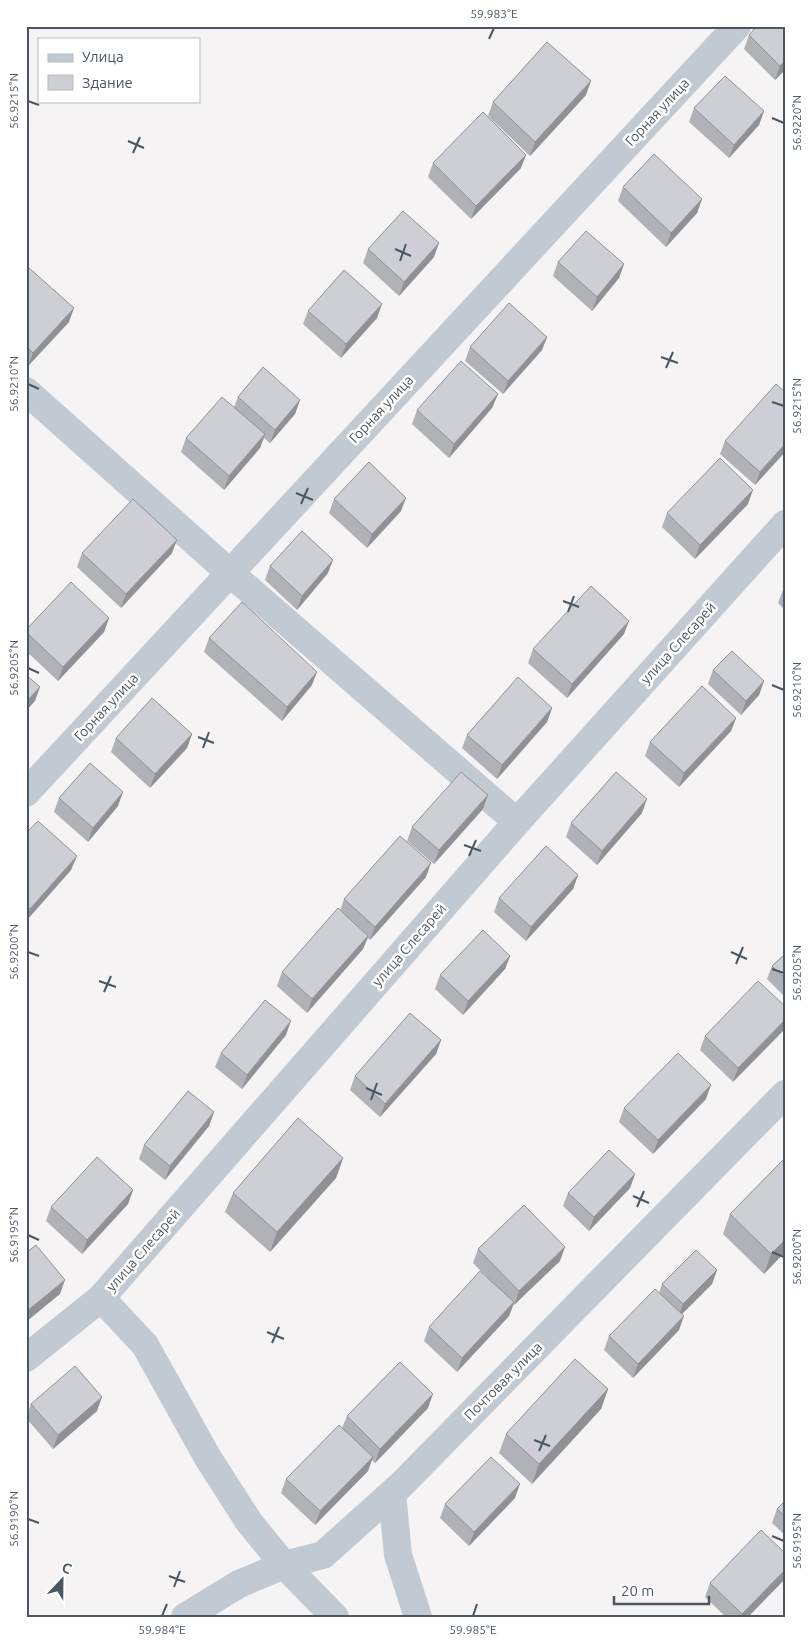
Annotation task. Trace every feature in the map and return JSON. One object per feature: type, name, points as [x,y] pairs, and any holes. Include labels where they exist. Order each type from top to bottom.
[{"type":"street","name":"Горная улица","points":[[26,793],[736,26]]},
{"type":"street","points":[[26,391],[230,573],[517,822]]},
{"type":"street","name":"улица Слесарей","points":[[26,1358],[101,1298],[517,822],[785,524]]},
{"type":"street","name":"Почтовая улица","points":[[185,1617],[239,1584],[284,1565],[323,1555],[392,1493],[785,1094]]},
{"type":"street","points":[[101,1298],[145,1345],[208,1458],[249,1522],[284,1565],[335,1617]]},
{"type":"street","points":[[392,1493],[398,1555],[418,1617]]},
{"type":"building","points":[[757,26],[785,26],[785,61],[780,66],[749,35]]},
{"type":"building","points":[[547,42],[591,81],[535,142],[493,102]]},
{"type":"building","points":[[725,76],[764,111],[734,145],[694,108]]},
{"type":"building","points":[[483,112],[526,155],[476,206],[433,163]]},
{"type":"building","points":[[654,154],[702,199],[671,233],[623,187]]},
{"type":"building","points":[[403,211],[439,243],[404,282],[368,249]]},
{"type":"building","points":[[586,231],[624,264],[597,297],[558,262]]},
{"type":"building","points":[[28,267],[74,308],[33,353],[26,346],[26,269]]},
{"type":"building","points":[[344,270],[382,304],[346,344],[308,311]]},
{"type":"building","points":[[509,303],[547,337],[508,381],[470,347]]},
{"type":"building","points":[[461,361],[498,394],[454,444],[417,410]]},
{"type":"building","points":[[263,367],[300,400],[275,430],[238,397]]},
{"type":"building","points":[[776,384],[785,392],[785,444],[760,472],[725,441]]},
{"type":"building","points":[[222,397],[265,434],[229,476],[186,438]]},
{"type":"building","points":[[720,458],[753,490],[700,545],[667,513]]},
{"type":"building","points":[[369,462],[406,498],[372,534],[334,499]]},
{"type":"building","points":[[133,499],[177,540],[126,594],[82,553]]},
{"type":"building","points":[[302,531],[333,560],[302,596],[270,566]]},
{"type":"building","points":[[71,582],[109,618],[63,667],[26,630]]},
{"type":"building","points":[[591,586],[629,621],[572,684],[533,649]]},
{"type":"building","points":[[242,602],[317,672],[287,707],[209,638]]},
{"type":"building","points":[[732,651],[764,681],[746,701],[713,670]]},
{"type":"building","points":[[26,675],[40,687],[26,702]]},
{"type":"building","points":[[518,677],[552,708],[502,765],[467,735]]},
{"type":"building","points":[[702,686],[736,718],[684,773],[650,742]]},
{"type":"building","points":[[152,698],[192,734],[155,774],[116,738]]},
{"type":"building","points":[[90,763],[123,792],[93,828],[59,798]]},
{"type":"building","points":[[461,772],[488,795],[439,850],[412,827]]},
{"type":"building","points":[[616,772],[647,799],[602,851],[571,823]]},
{"type":"building","points":[[38,821],[77,856],[30,909],[26,906],[26,833]]},
{"type":"building","points":[[400,836],[431,863],[375,927],[344,899]]},
{"type":"building","points":[[546,846],[578,875],[531,927],[499,898]]},
{"type":"building","points":[[338,908],[368,936],[312,999],[282,972]]},
{"type":"building","points":[[483,930],[510,956],[468,1001],[440,975]]},
{"type":"building","points":[[785,954],[785,978],[772,966]]},
{"type":"building","points":[[758,981],[785,1006],[785,1020],[738,1068],[705,1036]]},
{"type":"building","points":[[265,1000],[291,1021],[247,1075],[221,1053]]},
{"type":"building","points":[[410,1013],[441,1040],[385,1104],[355,1076]]},
{"type":"building","points":[[678,1053],[711,1085],[658,1140],[624,1108]]},
{"type":"building","points":[[188,1091],[214,1112],[170,1166],[144,1145]]},
{"type":"building","points":[[298,1118],[343,1158],[277,1232],[233,1193]]},
{"type":"building","points":[[609,1150],[635,1174],[594,1217],[568,1193]]},
{"type":"building","points":[[97,1157],[133,1190],[87,1240],[51,1207]]},
{"type":"building","points":[[785,1158],[785,1240],[771,1254],[730,1214]]},
{"type":"building","points":[[524,1205],[565,1247],[519,1291],[478,1249]]},
{"type":"building","points":[[36,1245],[65,1280],[26,1312],[26,1253]]},
{"type":"building","points":[[696,1250],[717,1270],[683,1304],[662,1284]]},
{"type":"building","points":[[480,1271],[514,1302],[462,1358],[429,1327]]},
{"type":"building","points":[[655,1289],[684,1316],[638,1364],[609,1336]]},
{"type":"building","points":[[575,1359],[608,1389],[539,1464],[506,1434]]},
{"type":"building","points":[[400,1362],[433,1394],[380,1449],[347,1416]]},
{"type":"building","points":[[75,1366],[102,1397],[58,1435],[31,1404]]},
{"type":"building","points":[[339,1425],[373,1457],[320,1511],[286,1479]]},
{"type":"building","points":[[491,1457],[520,1484],[474,1532],[445,1504]]},
{"type":"building","points":[[785,1501],[785,1516],[777,1509]]},
{"type":"building","points":[[761,1530],[785,1553],[785,1570],[742,1614],[710,1583]]}]
